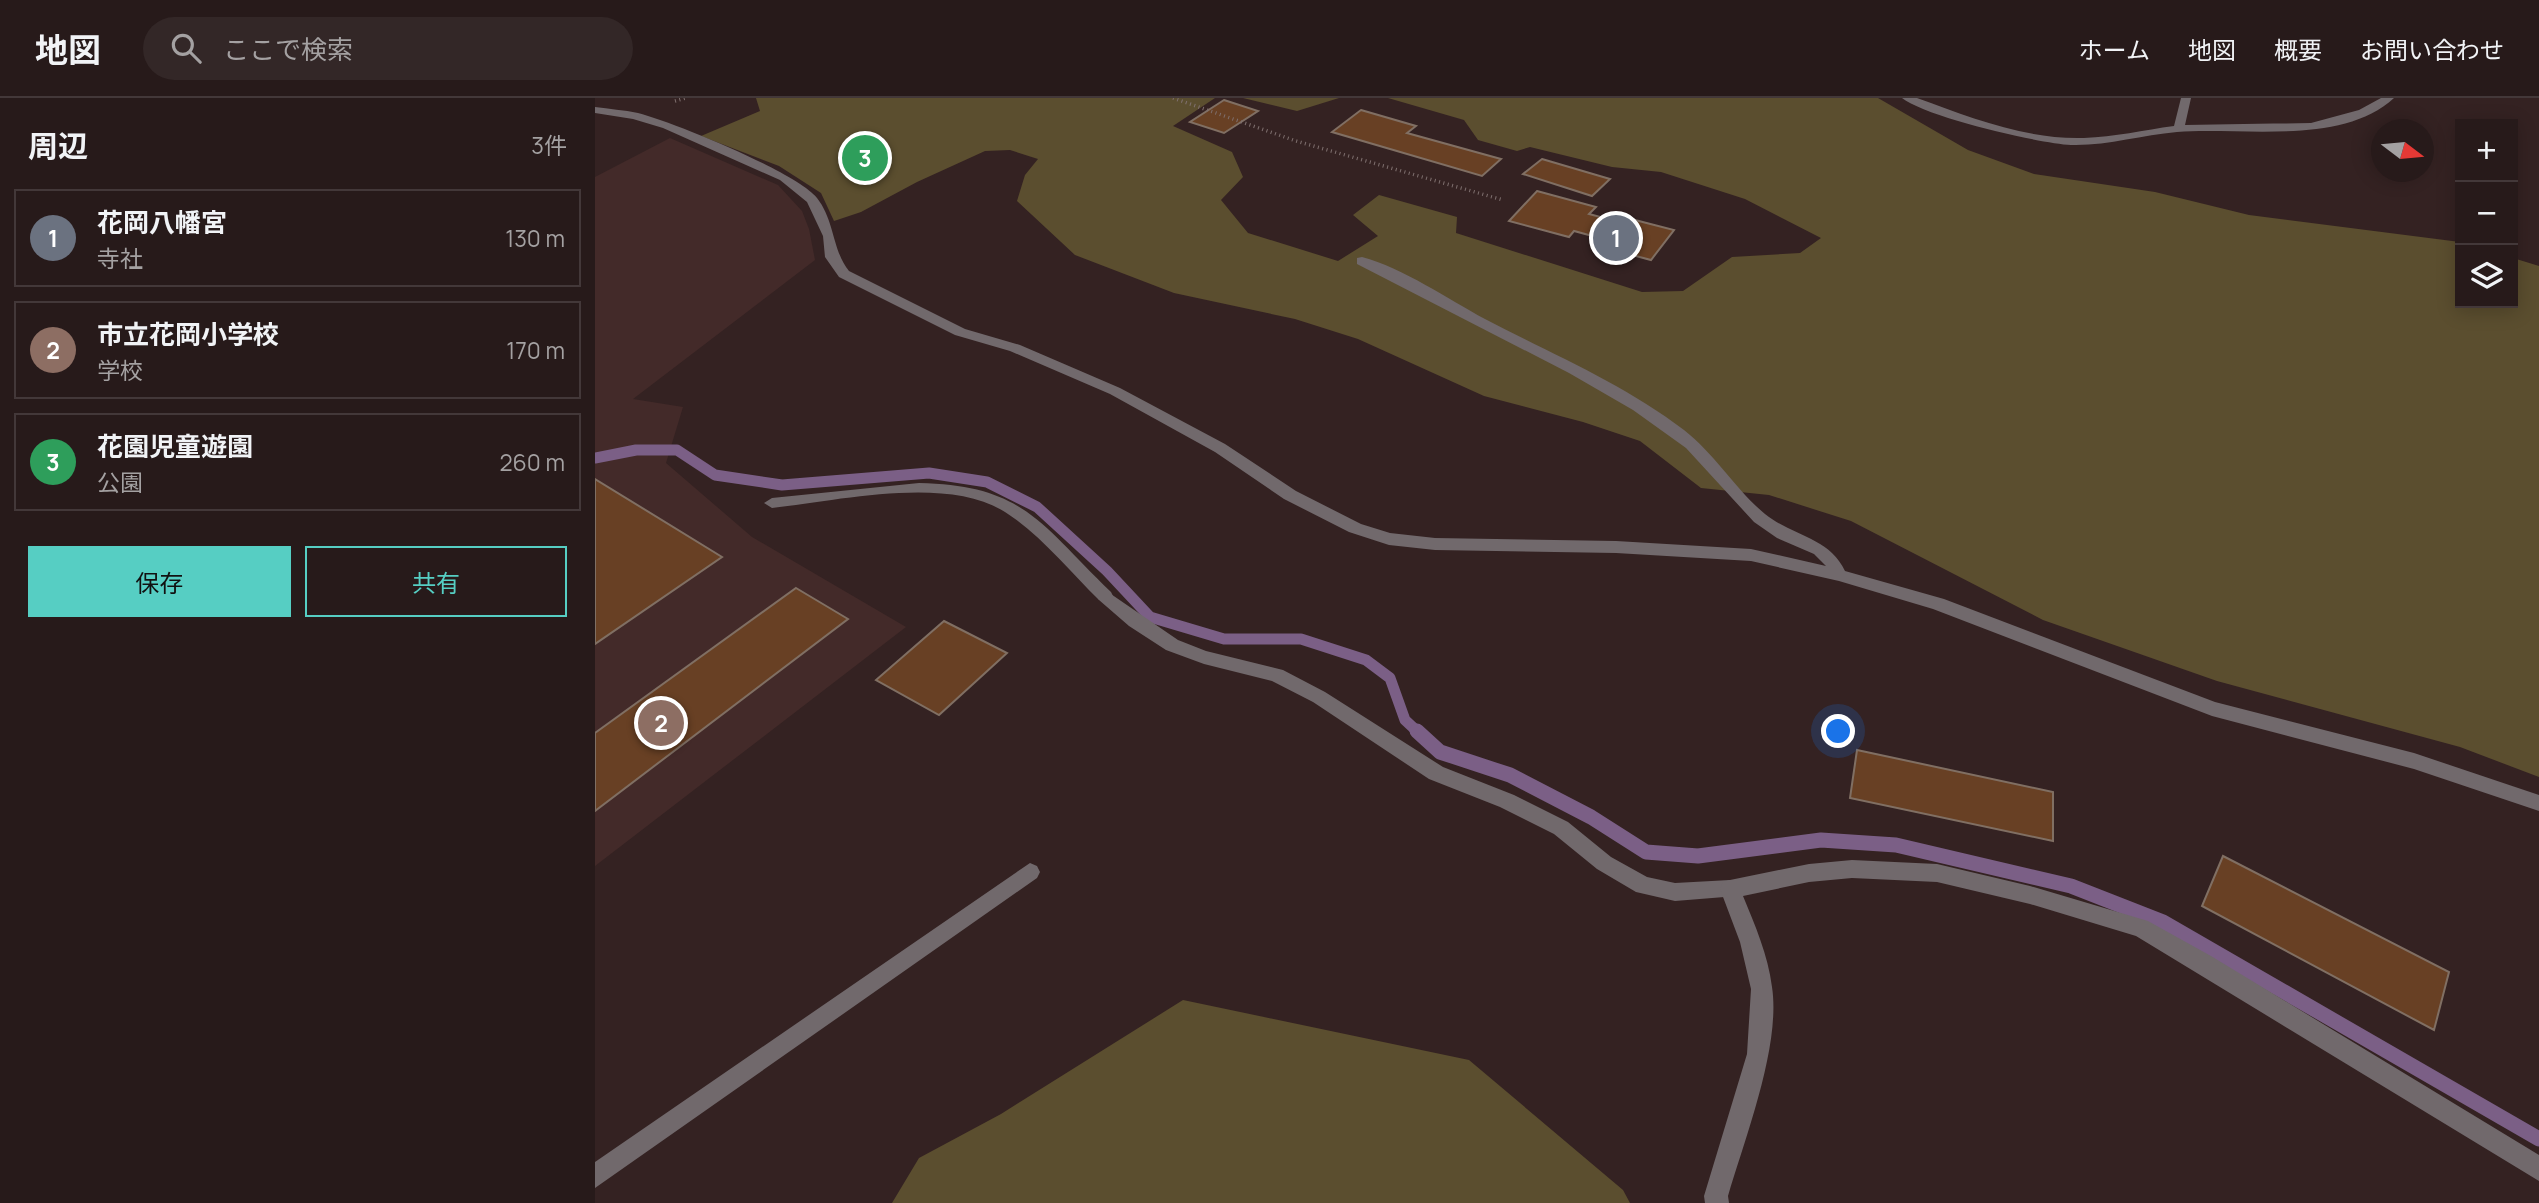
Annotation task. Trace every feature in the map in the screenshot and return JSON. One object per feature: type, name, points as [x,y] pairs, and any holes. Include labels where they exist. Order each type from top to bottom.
[{"type":"street","points":[[1907,98],[1965,120],[2056,141],[2073,142],[2179,129],[2298,130],[2369,111],[2389,98]]},
{"type":"street","points":[[2179,129],[2186,98]]},
{"type":"street","points":[[595,110],[635,116],[667,126],[784,178],[812,200],[829,236],[831,257],[844,274],[960,332],[1015,348],[1115,391],[1220,448],[1290,495],[1355,528],[1388,538],[1434,544],[1616,547],[1751,555],[1839,575],[1938,604],[2212,709],[2414,761],[2539,803]]},
{"type":"street","points":[[1362,261],[1570,366],[1680,435],[1744,504],[1774,529],[1816,547],[1834,561],[1839,575]]},
{"type":"street","points":[[772,503],[937,487],[968,491],[997,500],[1027,521],[1105,596],[1135,621],[1171,645],[1204,657],[1277,676],[1319,697],[1436,773],[1507,801],[1562,828],[1604,863],[1643,885],[1675,892],[1730,889],[1809,873],[1852,869],[1937,873],[2030,895],[2141,928],[2203,963],[2539,1169]]},
{"type":"street","points":[[595,1176],[1030,872]]},
{"type":"street","points":[[1717,1203],[1716,1196],[1758,1054],[1762,989],[1751,942],[1730,889]]},
{"type":"path","points":[[1173,98],[1296,141],[1503,200]]},
{"type":"shaded area","points":[[756,98],[1215,98],[1173,126],[1232,152],[1243,177],[1221,200],[1248,233],[1338,261],[1378,236],[1353,215],[1379,195],[1457,217],[1456,233],[1642,292],[1683,291],[1732,257],[1800,253],[1821,238],[1745,199],[1661,172],[1612,167],[1530,147],[1517,151],[1478,140],[1464,120],[1388,98],[1878,98],[1968,150],[2034,174],[2155,192],[2249,215],[2455,241],[2455,308],[2518,308],[2518,260],[2539,266],[2539,777],[2460,747],[2217,681],[2043,620],[1851,521],[1769,495],[1701,488],[1640,441],[1583,422],[1484,396],[1358,339],[1295,319],[1174,293],[1075,255],[1017,201],[1025,175],[1038,159],[1010,150],[985,151],[917,182],[861,212],[834,221],[821,193],[779,166],[701,136],[760,111]]},
{"type":"shaded area","points":[[1243,98],[1339,98],[1297,111]]},
{"type":"shaded area","points":[[670,138],[778,185],[802,211],[809,229],[815,260],[633,399],[683,407],[666,463],[752,537],[906,627],[595,866],[595,177]]},
{"type":"shaded area","points":[[1183,1000],[1469,1060],[1623,1190],[1630,1203],[892,1203],[919,1158],[1001,1114]]},
{"type":"building","points":[[1224,100],[1258,111],[1224,133],[1190,122]]},
{"type":"building","points":[[1361,110],[1416,126],[1407,133],[1501,159],[1482,176],[1332,132]]},
{"type":"building","points":[[1542,159],[1610,179],[1592,196],[1523,174]]},
{"type":"building","points":[[1537,191],[1596,207],[1589,214],[1623,223],[1627,218],[1674,230],[1651,260],[1606,248],[1611,241],[1574,231],[1569,237],[1509,221]]},
{"type":"building","points":[[595,479],[722,557],[595,644]]},
{"type":"building","points":[[796,588],[848,619],[595,811],[595,733]]},
{"type":"building","points":[[944,621],[1007,653],[939,715],[876,680]]},
{"type":"building","points":[[1857,750],[2053,792],[2053,841],[1850,798]]},
{"type":"building","points":[[2223,856],[2449,972],[2434,1030],[2202,906]]},
{"type":"waterway","points":[[595,458],[636,450],[677,450],[715,475],[782,485],[929,473],[987,482],[1037,507],[1107,571],[1150,617],[1224,639],[1301,639],[1366,660],[1390,678],[1405,720],[1419,733]]},
{"type":"waterway","points":[[1417,731],[1440,752],[1510,775],[1591,817],[1646,852],[1698,856],[1821,840],[1896,845],[2071,886],[2163,922],[2539,1139]]},
{"type":"place","name":"花園児童遊園","points":[[865,158]]},
{"type":"place","name":"花岡八幡宮","points":[[1616,238]]},
{"type":"place","name":"市立花岡小学校","points":[[661,723]]}]
